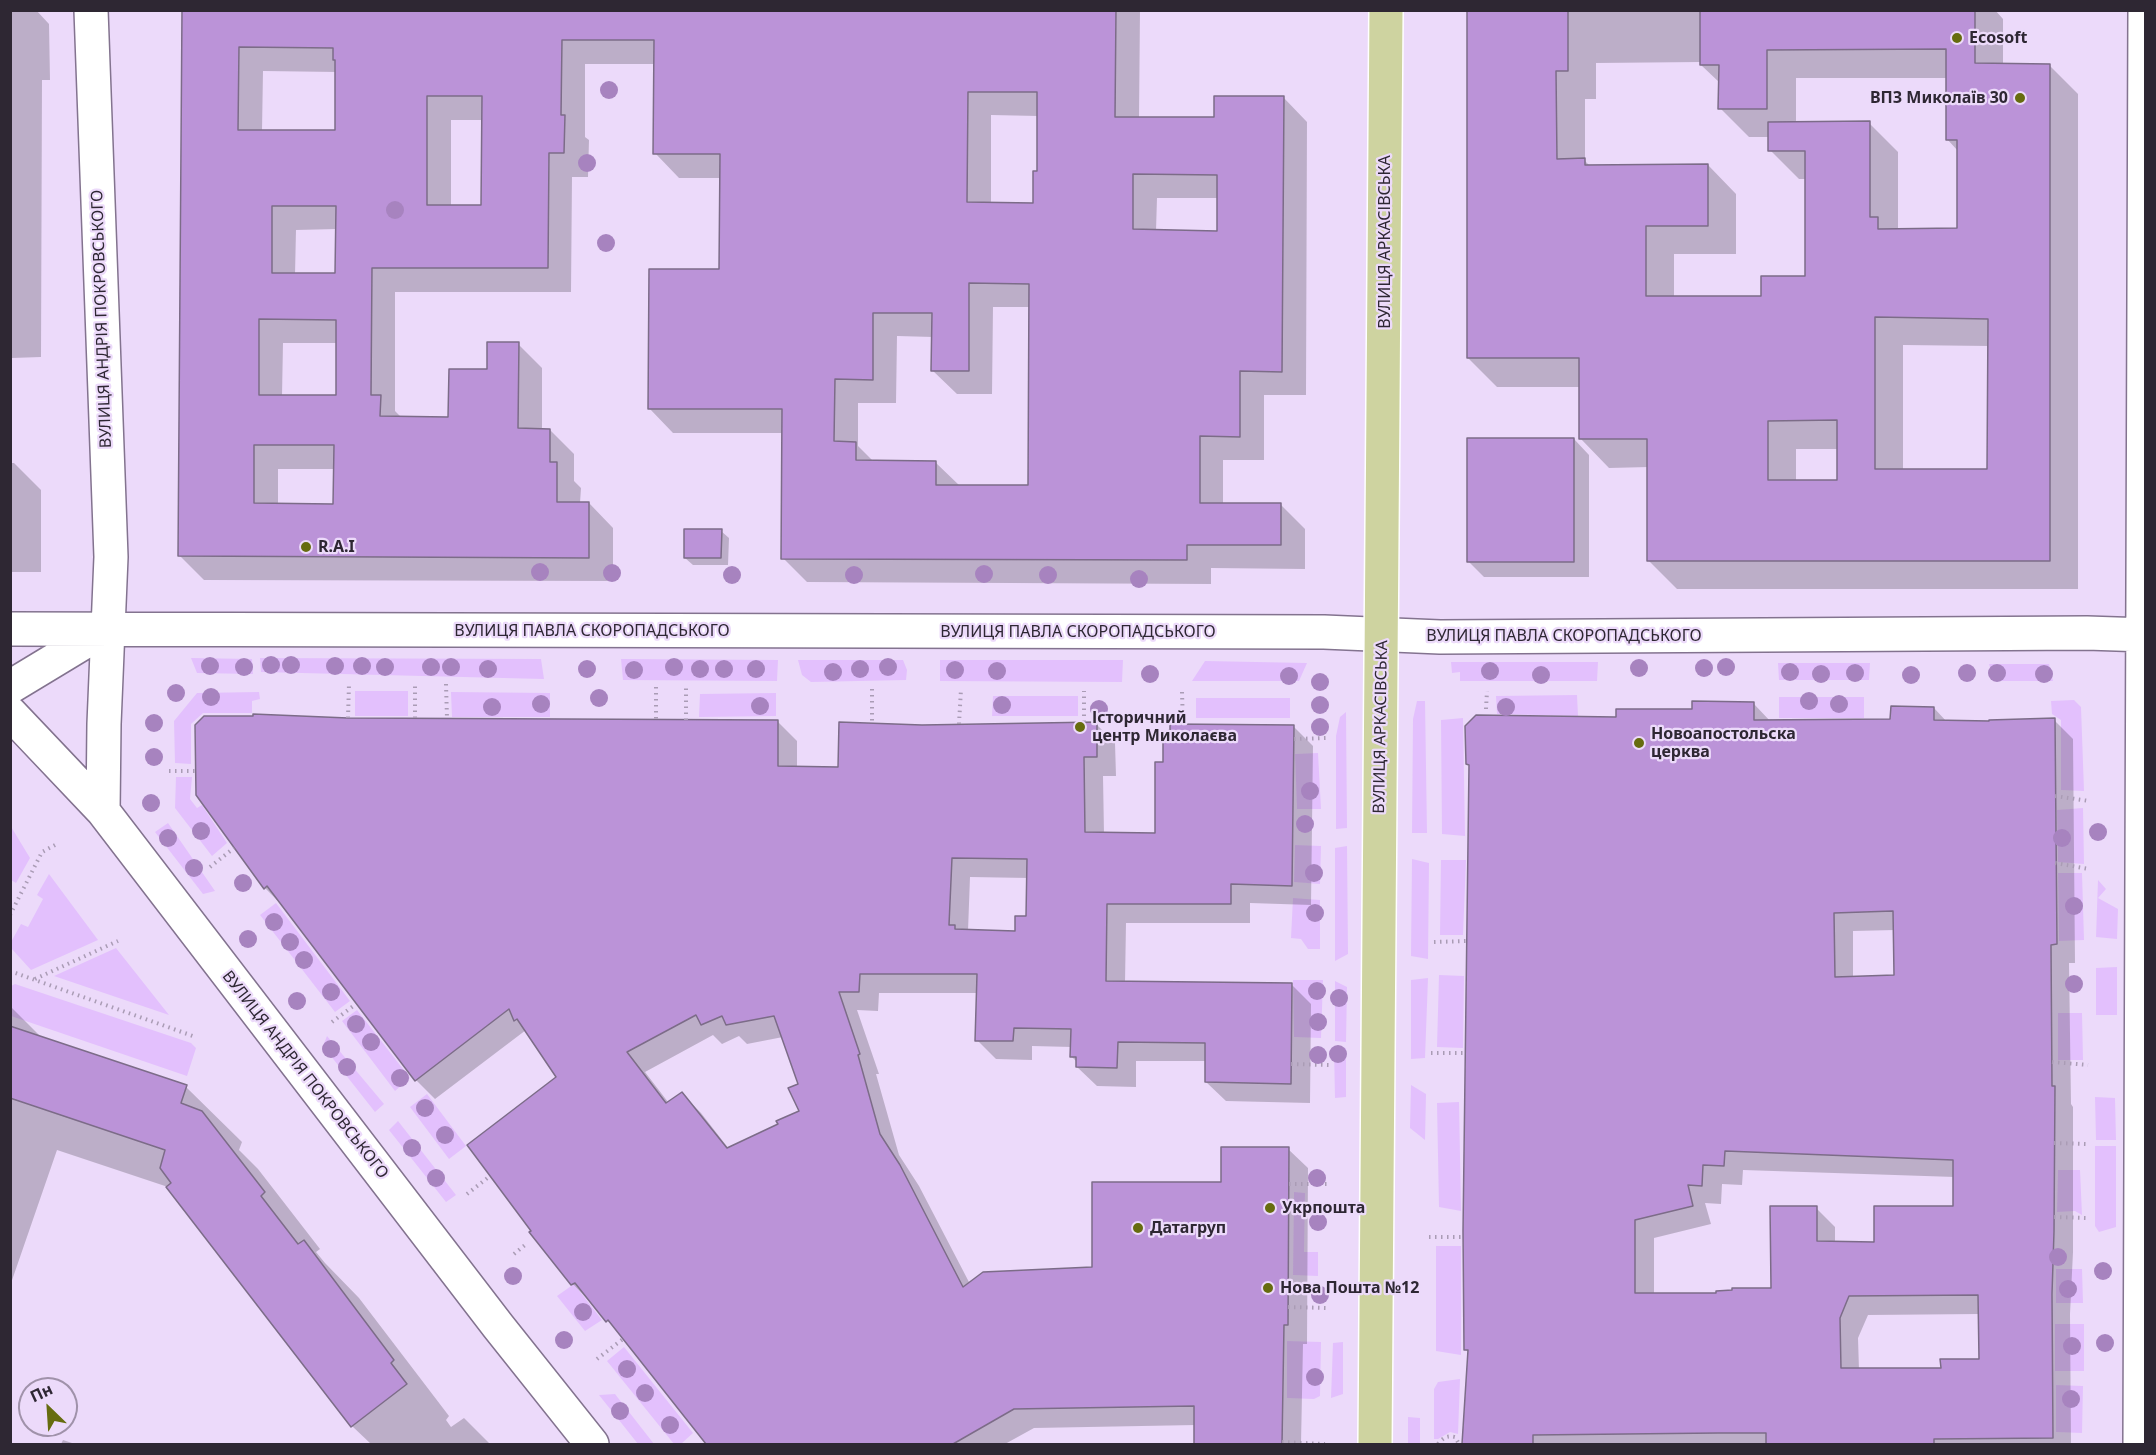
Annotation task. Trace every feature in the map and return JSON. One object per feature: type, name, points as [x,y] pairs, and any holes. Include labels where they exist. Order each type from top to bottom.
[{"type":"main road","name":"ВУЛИЦЯ АРКАСІВСЬКА","points":[[1376,1444],[1386,10]]},
{"type":"street","name":"ВУЛИЦЯ АНДРІЯ ПОКРОВСЬКОГО","points":[[91,10],[111,557],[102,811]]},
{"type":"street","points":[[2140,1444],[2145,10]]},
{"type":"street","points":[[10,687],[108,628]]},
{"type":"street","name":"ВУЛИЦЯ ПАВЛА СКОРОПАДСЬКОГО","points":[[10,629],[1313,632],[1440,638],[2087,633],[2144,635]]},
{"type":"street","name":"ВУЛИЦЯ АНДРІЯ ПОКРОВСЬКОГО","points":[[10,713],[102,811],[498,1326],[592,1444]]},
{"type":"path","points":[[348,718],[349,684]]},
{"type":"path","points":[[415,684],[415,718]]},
{"type":"path","points":[[446,684],[447,718]]},
{"type":"path","points":[[656,687],[657,720]]},
{"type":"path","points":[[686,687],[686,720]]},
{"type":"path","points":[[872,688],[872,723]]},
{"type":"path","points":[[959,724],[961,689]]},
{"type":"path","points":[[1084,691],[1084,722]]},
{"type":"path","points":[[1486,709],[1487,691]]},
{"type":"path","points":[[1182,692],[1183,724]]},
{"type":"path","points":[[1294,739],[1326,738]]},
{"type":"path","points":[[169,771],[196,771]]},
{"type":"path","points":[[2055,796],[2089,801]]},
{"type":"path","points":[[10,915],[42,852],[55,846]]},
{"type":"path","points":[[210,867],[234,848]]},
{"type":"path","points":[[2055,863],[2089,869]]},
{"type":"path","points":[[34,979],[118,941]]},
{"type":"path","points":[[1434,942],[1467,941]]},
{"type":"path","points":[[10,971],[193,1036]]},
{"type":"path","points":[[332,1022],[356,1004]]},
{"type":"path","points":[[1431,1053],[1465,1053]]},
{"type":"path","points":[[2052,1062],[2088,1065]]},
{"type":"path","points":[[1291,1064],[1329,1065]]},
{"type":"path","points":[[2055,1143],[2088,1144]]},
{"type":"path","points":[[467,1194],[490,1176]]},
{"type":"path","points":[[1289,1184],[1330,1184]]},
{"type":"path","points":[[2055,1217],[2088,1218]]},
{"type":"path","points":[[1429,1237],[1463,1237]]},
{"type":"path","points":[[514,1254],[525,1245]]},
{"type":"path","points":[[1288,1307],[1328,1308]]},
{"type":"path","points":[[597,1359],[623,1340]]},
{"type":"path","points":[[1438,1444],[1450,1436],[1455,1437],[1459,1444]]},
{"type":"path","points":[[1282,1442],[1325,1444]]},
{"type":"shaded area","points":[[191,658],[252,659],[253,674],[197,673]]},
{"type":"shaded area","points":[[260,658],[541,659],[544,679],[261,672]]},
{"type":"shaded area","points":[[621,659],[778,660],[777,681],[623,680]]},
{"type":"shaded area","points":[[798,660],[903,660],[907,670],[906,680],[811,682],[802,675]]},
{"type":"shaded area","points":[[940,660],[1123,660],[1122,682],[940,681]]},
{"type":"shaded area","points":[[1205,661],[1307,663],[1299,681],[1192,681]]},
{"type":"shaded area","points":[[1451,662],[1598,662],[1597,681],[1460,681],[1460,672],[1452,673]]},
{"type":"shaded area","points":[[1778,663],[1870,663],[1869,680],[1779,680]]},
{"type":"shaded area","points":[[1989,664],[2049,664],[2053,681],[1994,681]]},
{"type":"shaded area","points":[[355,691],[408,691],[408,716],[355,716]]},
{"type":"shaded area","points":[[259,692],[260,699],[252,701],[252,713],[203,713],[191,724],[191,764],[175,763],[174,721],[197,693]]},
{"type":"shaded area","points":[[451,692],[550,693],[550,717],[452,717]]},
{"type":"shaded area","points":[[776,693],[776,716],[699,717],[700,694]]},
{"type":"shaded area","points":[[1577,695],[1578,716],[1497,714],[1496,696]]},
{"type":"shaded area","points":[[993,696],[1078,696],[1078,716],[992,716]]},
{"type":"shaded area","points":[[1779,697],[1864,697],[1864,718],[1779,718]]},
{"type":"shaded area","points":[[1196,698],[1290,698],[1290,718],[1196,718]]},
{"type":"shaded area","points":[[2074,700],[2081,707],[2084,791],[2061,790],[2061,720],[2052,714],[2051,701]]},
{"type":"shaded area","points":[[1417,701],[1425,701],[1427,833],[1412,833],[1413,719]]},
{"type":"shaded area","points":[[1346,712],[1347,828],[1336,829],[1336,736],[1340,717]]},
{"type":"shaded area","points":[[1463,718],[1465,836],[1442,834],[1441,720]]},
{"type":"shaded area","points":[[1318,753],[1321,809],[1297,809],[1295,754]]},
{"type":"shaded area","points":[[176,777],[192,777],[190,799],[197,808],[202,805],[227,843],[212,856],[175,808]]},
{"type":"shaded area","points":[[2083,808],[2084,864],[2058,862],[2057,810]]},
{"type":"shaded area","points":[[168,823],[215,891],[203,894],[155,832]]},
{"type":"shaded area","points":[[10,825],[30,858],[16,883],[11,880]]},
{"type":"shaded area","points":[[1295,845],[1321,846],[1320,884],[1294,882]]},
{"type":"shaded area","points":[[1347,846],[1348,954],[1335,961],[1335,848]]},
{"type":"shaded area","points":[[1412,859],[1429,863],[1428,959],[1411,956]]},
{"type":"shaded area","points":[[1441,860],[1466,860],[1463,935],[1440,935]]},
{"type":"shaded area","points":[[2058,873],[2082,873],[2084,940],[2059,941]]},
{"type":"shaded area","points":[[49,874],[98,940],[31,970],[11,948],[11,942],[21,924],[28,927],[43,899],[37,895]]},
{"type":"shaded area","points":[[2098,880],[2106,889],[2098,898],[2118,909],[2117,939],[2096,937]]},
{"type":"shaded area","points":[[1293,898],[1320,900],[1320,949],[1308,949],[1301,939],[1291,938]]},
{"type":"shaded area","points":[[276,903],[350,1001],[335,1012],[260,915]]},
{"type":"shaded area","points":[[116,948],[169,1015],[54,976]]},
{"type":"shaded area","points":[[2117,967],[2117,1015],[2096,1015],[2096,968]]},
{"type":"shaded area","points":[[1439,975],[1464,976],[1463,1048],[1437,1047]]},
{"type":"shaded area","points":[[1428,978],[1425,1058],[1411,1059],[1411,980]]},
{"type":"shaded area","points":[[1293,980],[1323,980],[1321,1038],[1294,1037]]},
{"type":"shaded area","points":[[1335,981],[1347,987],[1346,1042],[1335,1041]]},
{"type":"shaded area","points":[[15,984],[191,1043],[196,1048],[187,1076],[11,1016],[11,986]]},
{"type":"shaded area","points":[[357,1010],[410,1078],[395,1091],[342,1021]]},
{"type":"shaded area","points":[[2058,1013],[2082,1013],[2083,1060],[2058,1060]]},
{"type":"shaded area","points":[[327,1036],[384,1104],[375,1112],[323,1046]]},
{"type":"shaded area","points":[[1334,1048],[1346,1048],[1346,1097],[1335,1098]]},
{"type":"shaded area","points":[[1411,1085],[1426,1094],[1425,1140],[1410,1128]]},
{"type":"shaded area","points":[[427,1094],[466,1146],[449,1159],[410,1107]]},
{"type":"shaded area","points":[[2095,1097],[2115,1098],[2116,1140],[2096,1140]]},
{"type":"shaded area","points":[[1459,1102],[1461,1211],[1439,1207],[1437,1103]]},
{"type":"shaded area","points":[[398,1121],[456,1195],[446,1202],[389,1130]]},
{"type":"shaded area","points":[[2095,1146],[2116,1146],[2116,1227],[2099,1232],[2095,1226]]},
{"type":"shaded area","points":[[2058,1170],[2080,1170],[2082,1215],[2075,1211],[2057,1212]]},
{"type":"shaded area","points":[[1294,1192],[1305,1193],[1304,1252],[1318,1252],[1318,1276],[1293,1275]]},
{"type":"shaded area","points":[[1436,1246],[1461,1246],[1461,1355],[1436,1351]]},
{"type":"shaded area","points":[[2056,1269],[2082,1269],[2083,1303],[2056,1303]]},
{"type":"shaded area","points":[[574,1284],[602,1320],[585,1331],[557,1296]]},
{"type":"shaded area","points":[[2055,1324],[2084,1324],[2084,1371],[2055,1371]]},
{"type":"shaded area","points":[[1287,1341],[1321,1342],[1320,1396],[1314,1399],[1287,1398]]},
{"type":"shaded area","points":[[1343,1342],[1343,1394],[1331,1398],[1333,1343]]},
{"type":"shaded area","points":[[624,1347],[693,1433],[681,1444],[674,1444],[607,1361]]},
{"type":"shaded area","points":[[1460,1379],[1458,1434],[1450,1432],[1434,1439],[1434,1389],[1438,1382]]},
{"type":"shaded area","points":[[2056,1385],[2083,1386],[2082,1433],[2056,1432]]},
{"type":"shaded area","points":[[615,1394],[654,1444],[638,1444],[599,1395]]},
{"type":"shaded area","points":[[1408,1417],[1420,1418],[1420,1444],[1408,1444]]},
{"type":"building","points":[[182,10],[1116,10],[1115,117],[1214,117],[1214,96],[1284,96],[1282,372],[1240,371],[1240,437],[1200,436],[1200,503],[1281,503],[1281,545],[1187,545],[1187,560],[781,559],[782,409],[648,409],[649,269],[719,269],[720,154],[653,154],[654,40],[562,40],[561,115],[565,115],[564,153],[549,153],[548,268],[372,268],[371,395],[381,395],[380,416],[448,417],[449,369],[487,369],[487,342],[519,342],[518,428],[550,429],[550,462],[557,462],[557,502],[589,502],[589,558],[178,556]],"holes":[[[239,47],[333,48],[335,130],[238,130]],[[968,92],[1037,92],[1037,171],[1033,171],[1033,203],[967,202]],[[427,96],[482,96],[481,205],[427,205]],[[1133,174],[1217,175],[1217,231],[1133,229]],[[272,206],[336,206],[335,273],[272,273]],[[969,283],[1029,284],[1028,485],[936,485],[936,461],[856,460],[856,442],[834,441],[835,379],[873,380],[873,313],[932,313],[931,371],[969,371]],[[259,319],[336,320],[336,395],[259,395]],[[254,445],[334,445],[333,504],[254,503]]]},
{"type":"building","points":[[1467,10],[1568,10],[1568,71],[1556,71],[1557,159],[1585,158],[1585,165],[1708,164],[1708,226],[1646,226],[1646,296],[1761,296],[1761,276],[1805,276],[1805,151],[1768,151],[1768,122],[1870,121],[1870,217],[1878,217],[1878,229],[1957,228],[1957,140],[1946,140],[1946,49],[1767,50],[1767,109],[1718,109],[1719,65],[1700,65],[1700,10],[1975,10],[1975,63],[2050,64],[2050,561],[1647,561],[1647,439],[1579,439],[1579,358],[1467,358]],"holes":[[[1875,317],[1988,319],[1987,469],[1875,469]],[[1837,420],[1837,480],[1768,480],[1768,421]]]},
{"type":"building","points":[[1467,438],[1574,438],[1574,562],[1467,562]]},
{"type":"building","points":[[684,529],[722,529],[721,558],[684,558]]},
{"type":"building","points":[[1692,701],[1754,702],[1754,720],[1890,719],[1891,706],[1934,707],[1934,720],[1989,721],[2055,718],[2057,944],[2051,945],[2052,1086],[2055,1086],[2052,1294],[2053,1438],[1934,1439],[1934,1444],[1766,1444],[1766,1433],[1718,1433],[1533,1435],[1533,1444],[1462,1444],[1468,1350],[1464,1350],[1463,1231],[1469,765],[1466,764],[1465,726],[1476,715],[1616,717],[1616,709],[1692,709]],"holes":[[[1893,911],[1894,975],[1835,977],[1834,913]],[[1725,1151],[1953,1160],[1953,1206],[1874,1206],[1874,1242],[1817,1241],[1817,1206],[1770,1206],[1771,1288],[1732,1288],[1732,1290],[1716,1291],[1716,1293],[1635,1293],[1635,1220],[1693,1206],[1688,1185],[1702,1186],[1703,1165],[1724,1166]],[[1978,1295],[1979,1359],[1940,1359],[1941,1368],[1841,1368],[1840,1318],[1849,1296]]]},
{"type":"building","points":[[253,714],[348,718],[778,720],[778,766],[838,767],[839,722],[922,725],[1097,722],[1097,757],[1084,757],[1085,832],[1155,833],[1155,762],[1163,762],[1163,734],[1170,730],[1170,724],[1294,725],[1292,886],[1231,884],[1231,904],[1107,904],[1106,981],[1292,983],[1291,1084],[1205,1082],[1205,1043],[1118,1042],[1117,1068],[1076,1067],[1076,1057],[1070,1057],[1071,1029],[1014,1028],[1013,1041],[975,1041],[977,974],[860,974],[859,992],[839,992],[860,1054],[858,1055],[880,1134],[900,1165],[963,1287],[983,1272],[1092,1267],[1092,1182],[1221,1182],[1221,1147],[1289,1147],[1288,1325],[1284,1325],[1282,1444],[1194,1444],[1194,1406],[1014,1409],[953,1444],[706,1444],[608,1320],[606,1322],[575,1283],[571,1285],[529,1232],[531,1231],[467,1145],[556,1077],[517,1019],[514,1021],[509,1009],[415,1081],[267,886],[264,889],[196,795],[195,725],[204,716],[253,716]],"holes":[[[952,858],[1027,859],[1026,916],[1015,916],[1015,931],[955,929],[955,925],[949,925]],[[696,1015],[701,1025],[722,1016],[726,1025],[774,1016],[798,1084],[788,1088],[799,1111],[776,1121],[778,1124],[727,1148],[682,1092],[666,1103],[627,1052]]]},
{"type":"building","points":[[10,1026],[187,1085],[181,1103],[202,1111],[265,1192],[261,1196],[298,1244],[304,1240],[394,1360],[391,1363],[407,1384],[351,1427],[166,1187],[171,1183],[160,1168],[165,1150],[10,1098]]},
{"type":"place","name":"Ecosoft","points":[[1957,38]]},
{"type":"place","name":"ВПЗ Миколаїв 30","points":[[2020,98]]},
{"type":"place","name":"R.A.I","points":[[306,547]]},
{"type":"place","name":"Історичний центр Миколаєва","points":[[1080,727]]},
{"type":"place","name":"Новоапостольска церква","points":[[1639,743]]},
{"type":"place","name":"Укрпошта","points":[[1270,1208]]},
{"type":"place","name":"Датагруп","points":[[1138,1228]]},
{"type":"place","name":"Нова Пошта №12","points":[[1268,1288]]}]
